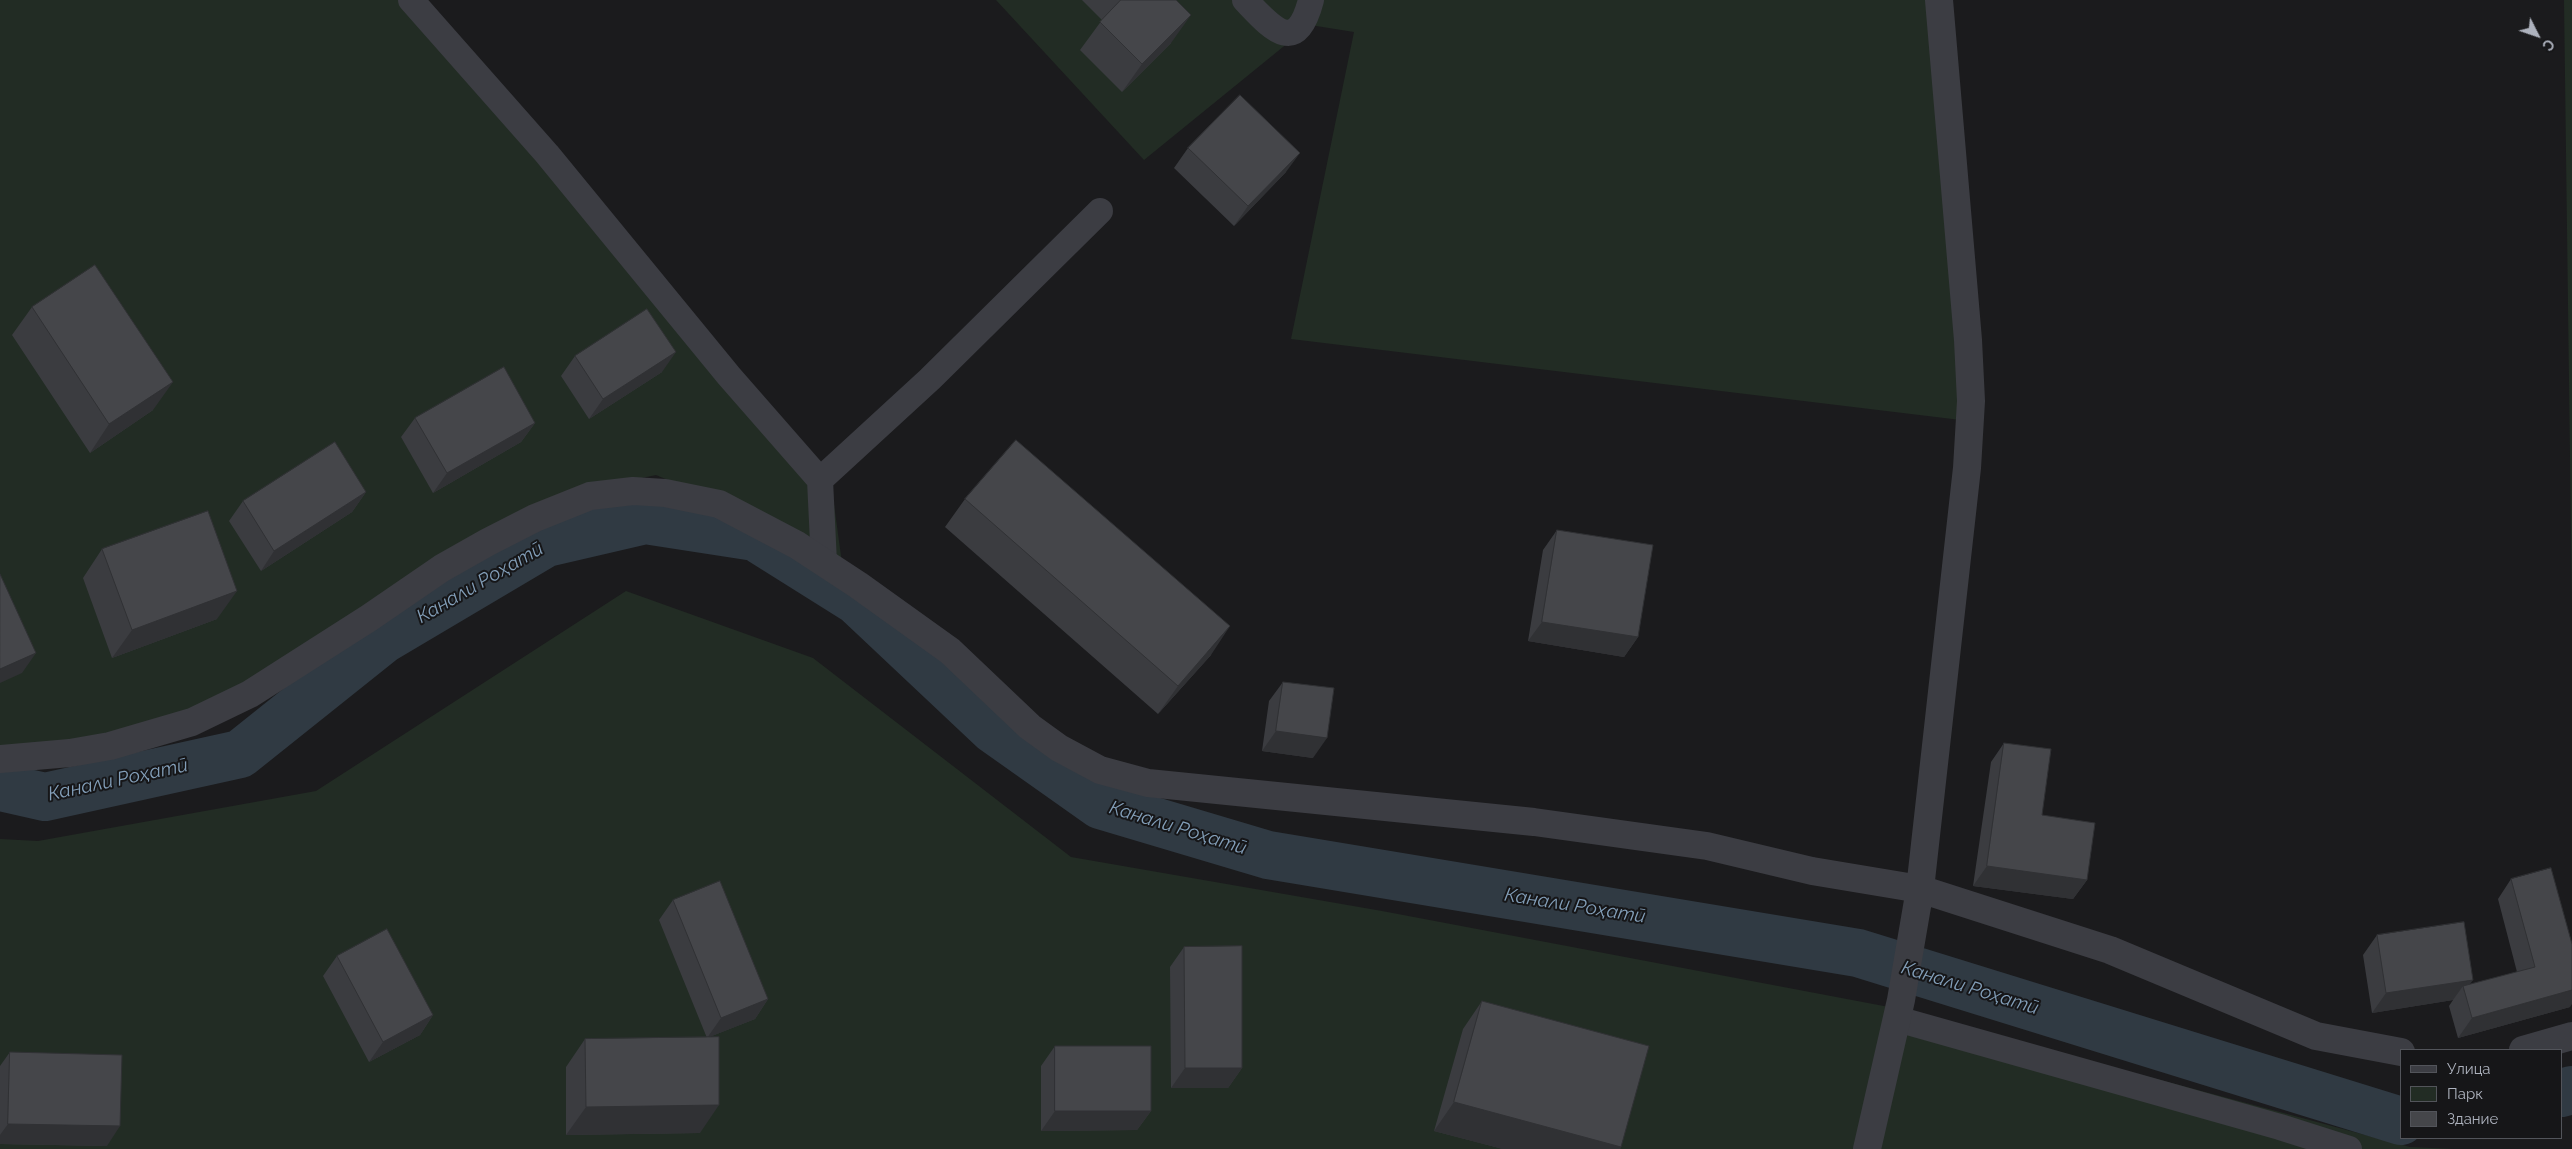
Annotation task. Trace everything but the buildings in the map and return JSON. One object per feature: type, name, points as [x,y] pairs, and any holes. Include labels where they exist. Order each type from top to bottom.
[{"type":"street","points":[[1867,1149],[1899,1010],[1918,901],[1948,656],[1967,468],[1971,401],[1955,170],[1939,0]]},
{"type":"street","points":[[0,759],[70,753],[110,746],[192,722],[250,694],[442,568],[535,518],[590,496],[633,491],[665,493],[719,504],[797,545],[950,651],[1030,727],[1059,748],[1100,770],[1148,783],[1524,820],[1707,846],[1812,871],[1918,901],[2110,950],[2316,1036],[2400,1052]]},
{"type":"street","points":[[2526,1049],[2572,1036]]},
{"type":"lane","points":[[411,0],[547,154],[729,376],[820,480],[824,563]]},
{"type":"lane","points":[[1245,0],[1270,26],[1285,34],[1292,32],[1303,22],[1311,0]]},
{"type":"lane","points":[[820,480],[930,378],[1100,211]]},
{"type":"lane","points":[[1899,1010],[2348,1149]]},
{"type":"green space","points":[[0,0],[423,0],[831,482],[844,578],[784,529],[656,475],[552,497],[222,709],[45,750],[0,748]]},
{"type":"green space","points":[[996,0],[1934,0],[1969,421],[1291,339],[1354,32],[1310,25],[1144,160]]},
{"type":"green space","points":[[2564,0],[2572,0],[2572,609]]},
{"type":"green space","points":[[626,591],[813,658],[1071,857],[1382,911],[1889,1007],[2410,1147],[2454,1149],[0,1149],[0,839],[38,841],[316,791]]},
{"type":"waterway","name":"Канали Роҳатӣ","points":[[0,787],[45,797],[240,754],[384,639],[546,543],[645,520],[755,537],[857,601],[994,730],[1100,805],[1268,855],[1858,953],[2400,1121]]},
{"type":"waterway","name":"Канали Роҳатӣ","points":[[2562,1093],[2572,1090]]}]
